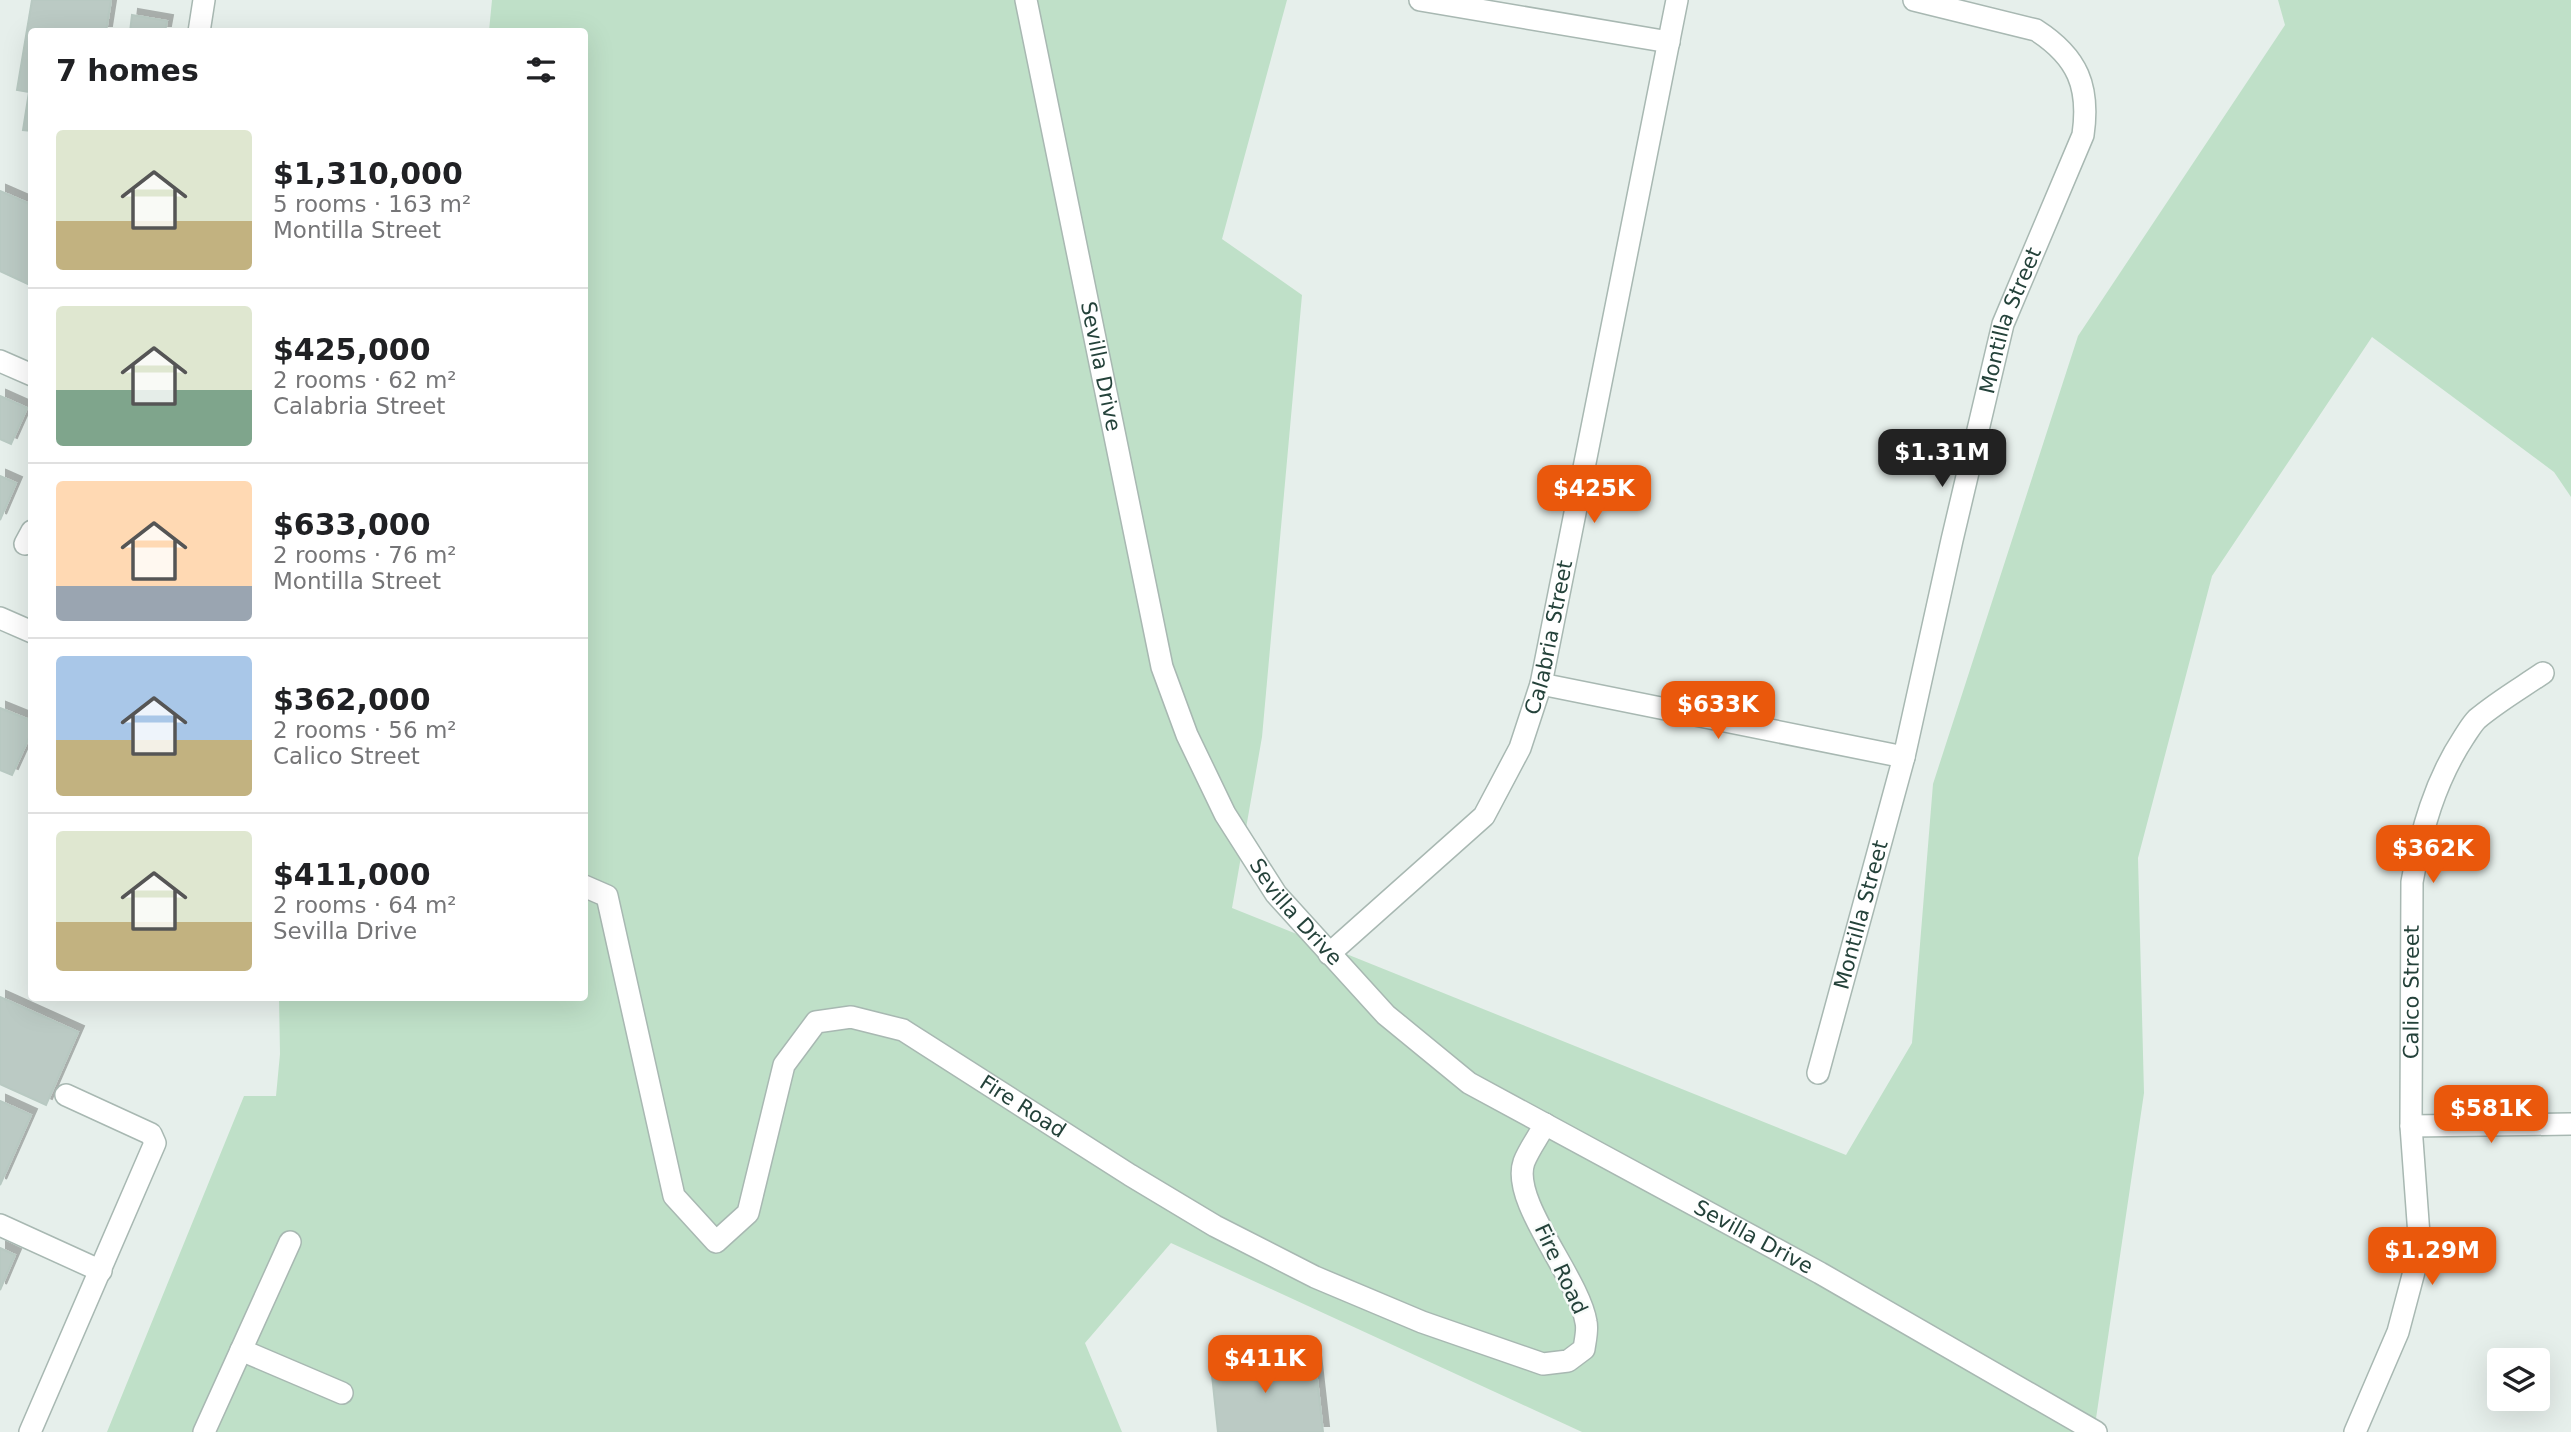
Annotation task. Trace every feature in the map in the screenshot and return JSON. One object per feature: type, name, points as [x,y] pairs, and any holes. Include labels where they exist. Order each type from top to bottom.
[{"type":"street","points":[[200,28],[204,0]]},
{"type":"street","name":"Sevilla Drive","points":[[1026,0],[1162,667],[1188,735],[1225,814],[1276,894],[1386,1015],[1469,1083],[1820,1273],[2096,1432]]},
{"type":"street","points":[[1420,0],[1669,42]]},
{"type":"street","name":"Calabria Street","points":[[1329,954],[1485,816],[1520,748],[1541,684],[1677,0]]},
{"type":"street","name":"Montilla Street","points":[[1818,1073],[1904,757],[2003,324],[2083,135],[2087,113],[2084,90],[2076,69],[2052,40],[2036,30],[1914,0]]},
{"type":"street","points":[[0,361],[28,374]]},
{"type":"street","points":[[0,618],[28,630]]},
{"type":"street","name":"Calico Street","points":[[2355,1432],[2398,1332],[2420,1249],[2411,1126],[2412,883],[2419,843],[2442,776],[2475,721],[2543,673]]},
{"type":"street","points":[[1541,684],[1904,757]]},
{"type":"street","name":"Fire Road","points":[[588,888],[607,896],[674,1196],[716,1242],[748,1213],[784,1065],[816,1022],[851,1017],[903,1030],[1215,1226],[1315,1277],[1422,1322],[1543,1364],[1567,1360],[1584,1349],[1587,1323],[1577,1295],[1528,1202],[1522,1184],[1523,1163],[1545,1124]]},
{"type":"street","points":[[30,1432],[155,1143],[151,1134],[66,1094]]},
{"type":"street","points":[[2411,1126],[2571,1124]]},
{"type":"street","points":[[0,1226],[101,1271]]},
{"type":"street","points":[[204,1432],[290,1242]]},
{"type":"street","points":[[241,1350],[342,1393]]},
{"type":"green space","points":[[492,0],[1287,0],[1222,239],[1302,295],[1262,737],[1232,908],[1846,1155],[1912,1043],[1933,784],[2078,336],[2285,25],[2278,0],[2571,0],[2571,497],[2554,472],[2372,337],[2212,576],[2138,858],[2144,1093],[2094,1432],[1582,1432],[1171,1243],[1085,1343],[1122,1432],[107,1432],[244,1096],[276,1096],[280,1054],[279,1001],[588,1001],[588,28],[489,28]]},
{"type":"building","points":[[32,0],[111,0],[107,28],[28,28],[28,92],[17,90]]},
{"type":"building","points":[[132,15],[167,21],[166,28],[130,28]]},
{"type":"building","points":[[28,98],[28,131],[23,130]]},
{"type":"building","points":[[0,191],[28,203],[28,284],[0,271]]},
{"type":"building","points":[[0,396],[27,408],[11,444],[0,439]]},
{"type":"building","points":[[0,476],[16,483],[0,520]]},
{"type":"building","points":[[0,708],[28,719],[28,740],[12,775],[0,770]]},
{"type":"building","points":[[0,997],[78,1032],[46,1105],[0,1084]]},
{"type":"building","points":[[0,1101],[31,1115],[0,1185]]},
{"type":"building","points":[[0,1248],[15,1255],[0,1290]]},
{"type":"building","points":[[1265,1350],[1266,1367],[1315,1361],[1323,1432],[1218,1432],[1210,1356]]}]
